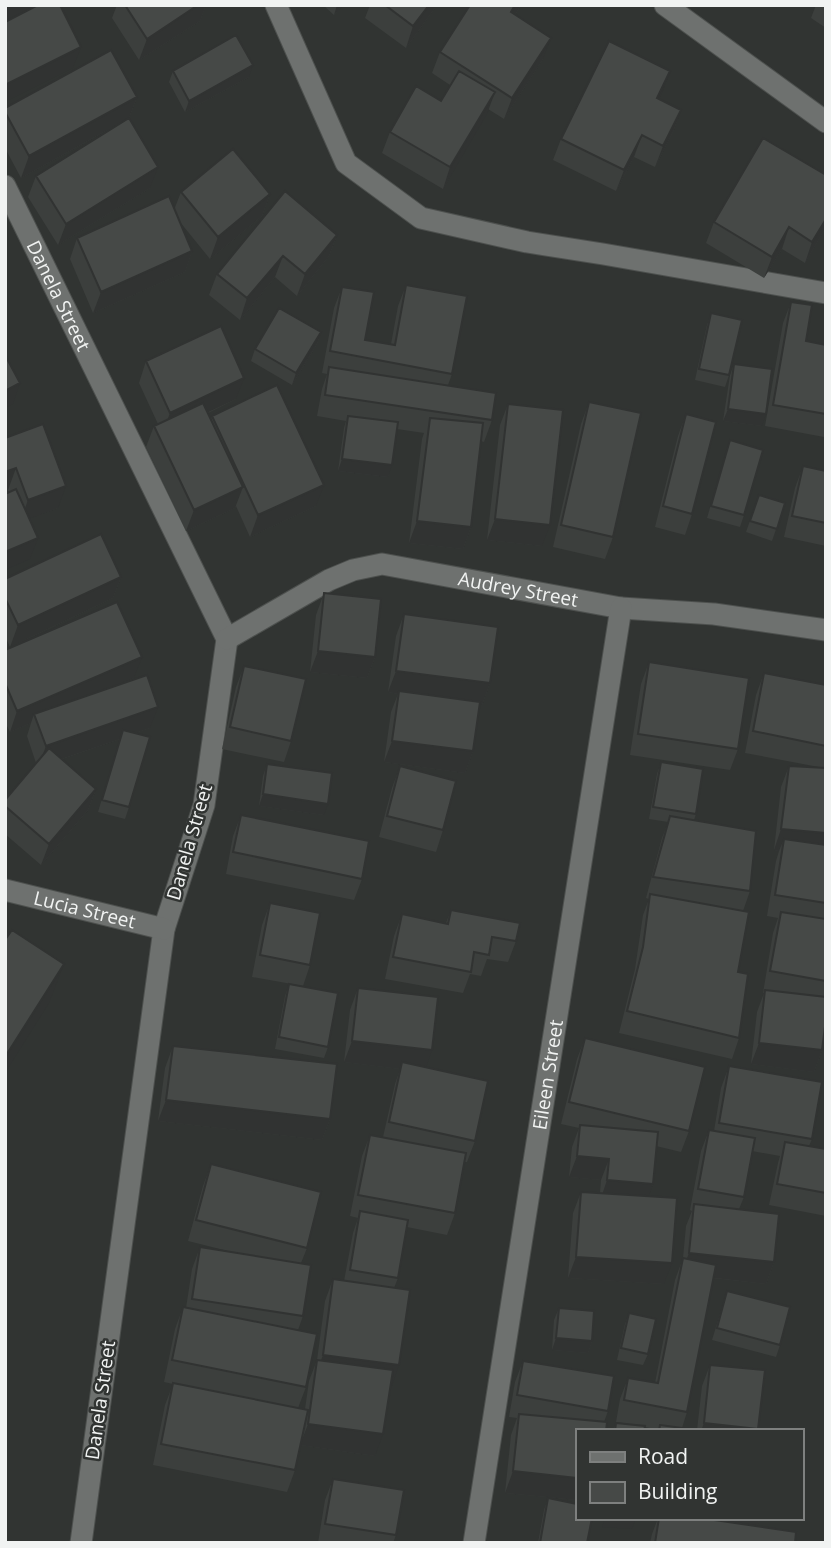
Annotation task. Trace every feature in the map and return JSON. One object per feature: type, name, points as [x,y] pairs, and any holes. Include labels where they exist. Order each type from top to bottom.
[{"type":"street","points":[[276,5],[346,163],[421,218],[527,242],[826,293]]},
{"type":"street","points":[[665,5],[826,121]]},
{"type":"street","name":"Danela Street","points":[[5,186],[227,639],[204,805],[164,929],[81,1543]]},
{"type":"street","name":"Audrey Street","points":[[227,639],[329,580],[353,570],[382,565],[621,608],[714,614],[826,629]]},
{"type":"street","name":"Eileen Street","points":[[474,1543],[621,608]]},
{"type":"street","name":"Lucia Street","points":[[5,890],[164,929]]},
{"type":"building","points":[[38,5],[60,5],[81,47],[5,85],[5,22]]},
{"type":"building","points":[[125,5],[198,5],[147,39]]},
{"type":"building","points":[[385,5],[429,5],[413,26]]},
{"type":"building","points":[[470,5],[515,5],[511,12],[551,38],[512,98],[440,52]]},
{"type":"building","points":[[236,35],[253,65],[189,101],[173,71]]},
{"type":"building","points":[[609,41],[670,71],[657,98],[681,110],[663,146],[642,135],[624,170],[561,139]]},
{"type":"building","points":[[111,50],[137,97],[29,156],[5,108]]},
{"type":"building","points":[[459,71],[495,92],[450,167],[390,132],[416,86],[441,101]]},
{"type":"building","points":[[129,118],[158,167],[66,224],[36,176]]},
{"type":"building","points":[[763,138],[826,175],[826,219],[812,242],[789,227],[772,257],[714,222]]},
{"type":"building","points":[[233,149],[270,194],[218,237],[181,192]]},
{"type":"building","points":[[285,191],[337,235],[305,274],[283,256],[247,298],[217,274]]},
{"type":"building","points":[[169,196],[192,251],[101,292],[77,238]]},
{"type":"building","points":[[406,285],[467,296],[452,374],[330,351],[342,287],[374,292],[365,340],[395,345]]},
{"type":"building","points":[[791,302],[812,305],[806,341],[826,345],[826,414],[773,405]]},
{"type":"building","points":[[279,308],[321,332],[296,373],[255,349]]},
{"type":"building","points":[[711,313],[742,320],[729,375],[699,369]]},
{"type":"building","points":[[221,326],[244,378],[170,413],[146,361]]},
{"type":"building","points":[[5,355],[20,383],[5,391]]},
{"type":"building","points":[[734,364],[772,369],[766,414],[728,409]]},
{"type":"building","points":[[329,367],[496,393],[492,420],[325,395]]},
{"type":"building","points":[[277,385],[324,485],[258,515],[212,416]]},
{"type":"building","points":[[589,402],[641,413],[613,537],[561,525]]},
{"type":"building","points":[[203,403],[243,487],[194,510],[154,426]]},
{"type":"building","points":[[508,404],[563,410],[550,525],[495,519]]},
{"type":"building","points":[[686,414],[716,422],[692,514],[663,506]]},
{"type":"building","points":[[348,416],[398,422],[392,465],[342,459]]},
{"type":"building","points":[[430,418],[483,423],[471,527],[417,521]]},
{"type":"building","points":[[43,424],[66,486],[28,500],[16,468],[5,472],[5,438]]},
{"type":"building","points":[[730,440],[763,450],[744,515],[711,506]]},
{"type":"building","points":[[803,466],[826,471],[826,523],[792,516]]},
{"type":"building","points":[[16,489],[38,538],[5,552],[5,494]]},
{"type":"building","points":[[759,495],[785,503],[777,529],[750,521]]},
{"type":"building","points":[[101,534],[121,577],[18,625],[5,598],[5,579]]},
{"type":"building","points":[[324,593],[381,599],[375,657],[318,651]]},
{"type":"building","points":[[117,602],[142,657],[17,711],[5,683],[5,650]]},
{"type":"building","points":[[404,614],[498,627],[490,683],[396,671]]},
{"type":"building","points":[[649,662],[749,678],[738,749],[638,734]]},
{"type":"building","points":[[244,666],[306,679],[291,741],[230,727]]},
{"type":"building","points":[[764,673],[826,685],[826,746],[753,731]]},
{"type":"building","points":[[147,675],[158,707],[46,746],[34,714]]},
{"type":"building","points":[[399,691],[480,702],[473,751],[392,741]]},
{"type":"building","points":[[123,730],[150,737],[129,807],[102,800]]},
{"type":"building","points":[[49,748],[96,789],[49,844],[5,806],[5,800]]},
{"type":"building","points":[[661,762],[703,769],[696,814],[653,807]]},
{"type":"building","points":[[267,764],[332,773],[328,804],[263,794]]},
{"type":"building","points":[[400,766],[456,781],[443,830],[387,816]]},
{"type":"building","points":[[789,766],[826,768],[826,833],[781,829]]},
{"type":"building","points":[[241,815],[369,841],[362,879],[233,852]]},
{"type":"building","points":[[670,816],[756,831],[750,891],[653,877]]},
{"type":"building","points":[[784,839],[826,845],[826,903],[775,895]]},
{"type":"building","points":[[650,894],[749,912],[738,972],[748,974],[739,1038],[627,1011],[643,947]]},
{"type":"building","points":[[270,903],[320,913],[310,965],[260,955]]},
{"type":"building","points":[[451,910],[520,923],[516,941],[492,937],[489,955],[474,952],[471,972],[393,957],[402,914],[448,924]]},
{"type":"building","points":[[781,912],[826,919],[826,981],[770,971]]},
{"type":"building","points":[[12,930],[64,964],[5,1057],[5,940]]},
{"type":"building","points":[[289,984],[338,993],[328,1047],[279,1037]]},
{"type":"building","points":[[358,988],[438,997],[432,1050],[352,1041]]},
{"type":"building","points":[[765,990],[826,997],[822,1050],[759,1043]]},
{"type":"building","points":[[585,1038],[705,1067],[689,1131],[569,1102]]},
{"type":"building","points":[[173,1046],[337,1064],[330,1119],[166,1100]]},
{"type":"building","points":[[402,1062],[488,1081],[475,1141],[389,1122]]},
{"type":"building","points":[[729,1066],[822,1082],[812,1139],[719,1123]]},
{"type":"building","points":[[580,1125],[658,1132],[653,1184],[607,1180],[609,1159],[577,1156]]},
{"type":"building","points":[[709,1130],[755,1138],[744,1197],[698,1189]]},
{"type":"building","points":[[370,1135],[466,1153],[455,1213],[358,1195]]},
{"type":"building","points":[[785,1142],[826,1149],[826,1193],[777,1184]]},
{"type":"building","points":[[211,1164],[321,1192],[307,1248],[196,1220]]},
{"type":"building","points":[[581,1192],[677,1198],[672,1263],[576,1257]]},
{"type":"building","points":[[694,1204],[779,1214],[774,1262],[689,1253]]},
{"type":"building","points":[[360,1211],[408,1220],[398,1278],[350,1270]]},
{"type":"building","points":[[200,1247],[311,1265],[303,1316],[192,1299]]},
{"type":"building","points":[[683,1258],[716,1265],[687,1412],[624,1400],[628,1378],[658,1383]]},
{"type":"building","points":[[333,1279],[410,1290],[399,1365],[323,1355]]},
{"type":"building","points":[[727,1291],[790,1307],[780,1345],[717,1328]]},
{"type":"building","points":[[183,1307],[317,1334],[306,1387],[172,1360]]},
{"type":"building","points":[[559,1308],[594,1311],[592,1341],[556,1338]]},
{"type":"building","points":[[629,1313],[656,1319],[648,1354],[621,1348]]},
{"type":"building","points":[[317,1360],[393,1370],[383,1434],[308,1424]]},
{"type":"building","points":[[523,1361],[614,1376],[608,1411],[517,1395]]},
{"type":"building","points":[[710,1365],[765,1370],[758,1429],[704,1423]]},
{"type":"building","points":[[173,1383],[308,1410],[295,1470],[161,1444]]},
{"type":"building","points":[[519,1414],[607,1422],[606,1429],[576,1429],[576,1478],[513,1471]]},
{"type":"building","points":[[616,1423],[645,1426],[644,1429],[615,1429]]},
{"type":"building","points":[[660,1425],[689,1429],[659,1429]]},
{"type":"building","points":[[333,1479],[404,1490],[396,1535],[325,1524]]},
{"type":"building","points":[[548,1498],[576,1504],[576,1520],[592,1520],[587,1543],[540,1543]]},
{"type":"building","points":[[659,1520],[715,1520],[796,1532],[795,1543],[655,1543]]}]
